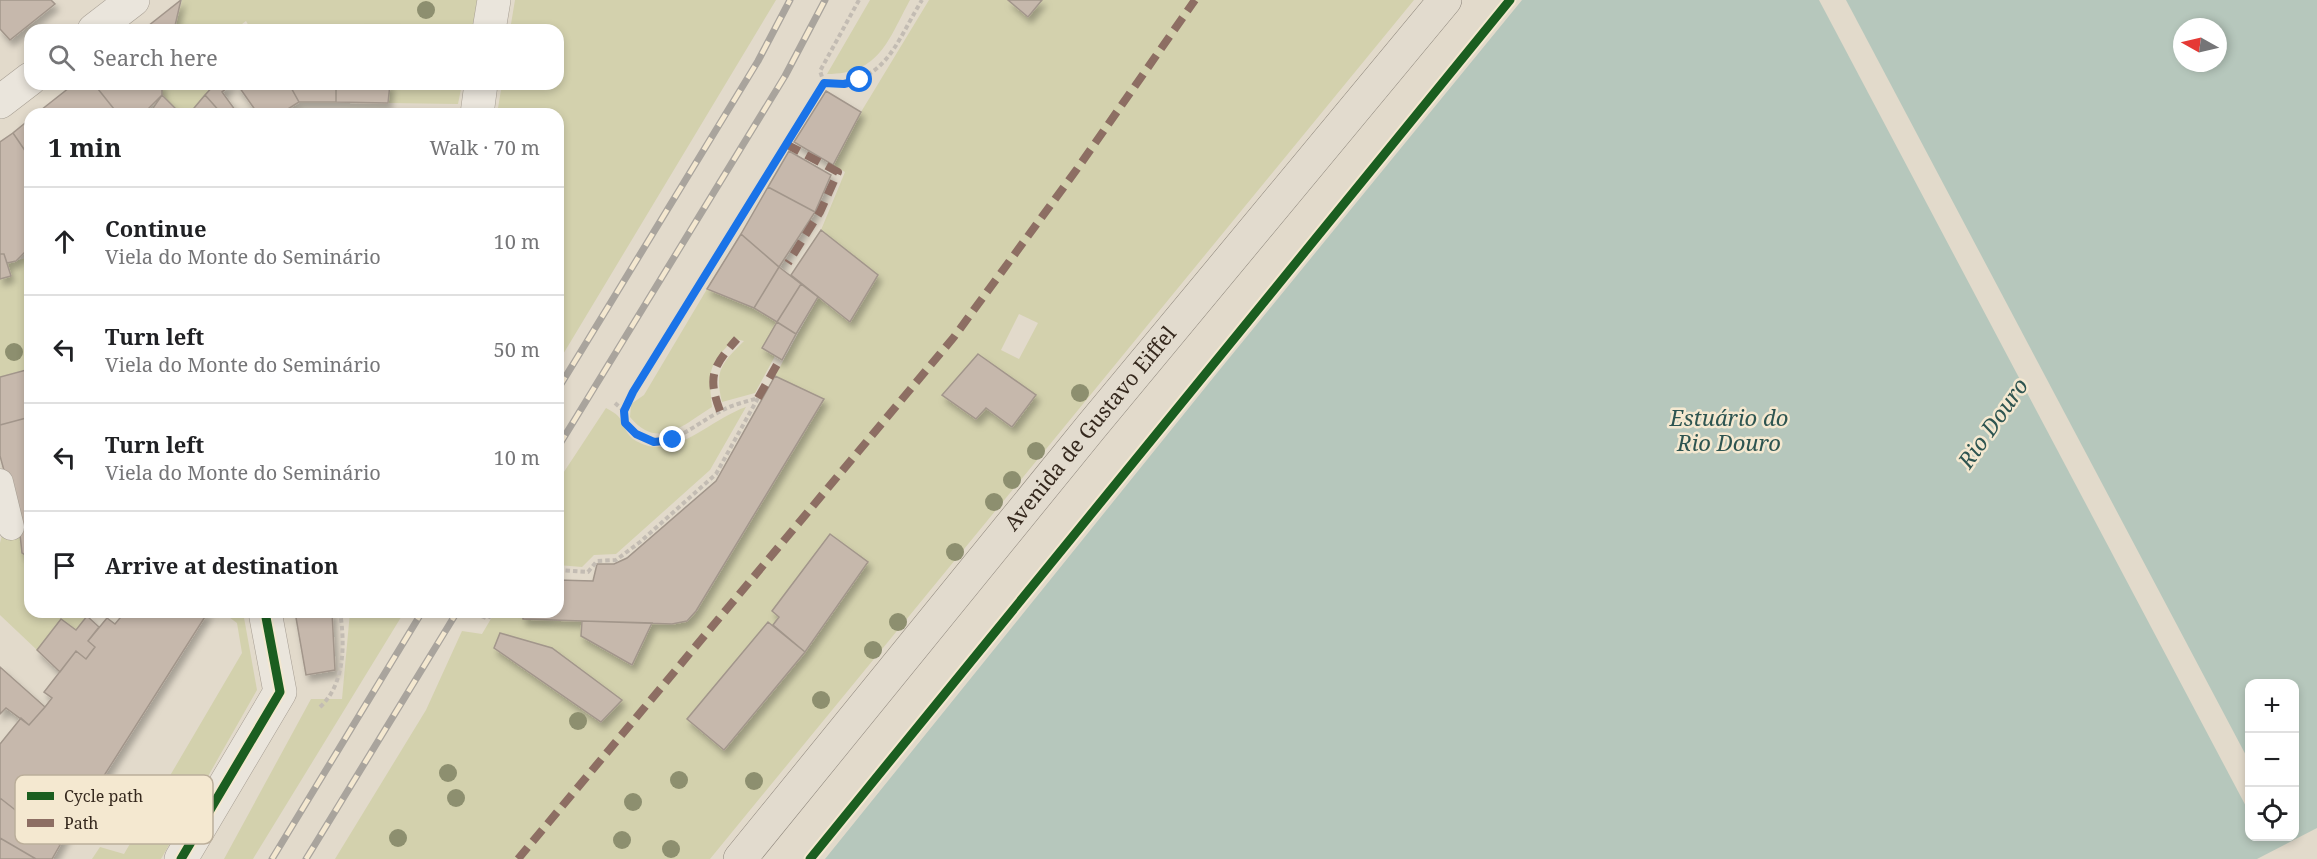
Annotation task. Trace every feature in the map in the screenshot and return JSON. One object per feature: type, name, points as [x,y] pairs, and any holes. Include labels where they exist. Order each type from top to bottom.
[{"type":"main road","name":"Avenida de Gustavo Eiffel","points":[[740,859],[1091,427],[1445,0]]},
{"type":"street","points":[[102,24],[133,0]]},
{"type":"street","points":[[490,24],[494,0]]},
{"type":"street","points":[[0,102],[24,84]]},
{"type":"street","points":[[478,108],[481,90]]},
{"type":"street","points":[[213,805],[280,692],[266,618]]},
{"type":"street","points":[[181,859],[190,844]]},
{"type":"lane","points":[[0,482],[11,527]]},
{"type":"path","points":[[824,83],[820,71],[859,0]]},
{"type":"path","points":[[824,83],[844,84],[860,80],[884,64],[922,0]]},
{"type":"path","points":[[564,570],[588,572],[597,561],[616,560],[640,542],[716,474],[758,398],[720,411],[673,440],[654,442],[636,434],[625,423],[624,411],[633,392],[824,83]]},
{"type":"path","points":[[615,403],[624,411]]},
{"type":"path","points":[[329,699],[338,683],[341,618]]},
{"type":"shaded area","points":[[182,0],[477,0],[474,24],[248,24],[246,21],[242,24],[176,24]]},
{"type":"shaded area","points":[[515,0],[776,0],[564,353],[564,108],[498,108],[501,90],[564,90],[564,24],[511,24]]},
{"type":"shaded area","points":[[870,0],[910,0],[888,41],[871,61],[859,68],[827,74]]},
{"type":"shaded area","points":[[929,0],[1008,0],[1028,17],[1042,0],[1414,0],[710,859],[335,859],[426,710],[462,631],[482,634],[491,618],[582,621],[581,636],[632,665],[652,623],[672,624],[686,621],[823,399],[775,376],[818,297],[850,321],[878,275],[821,230],[845,172],[833,165],[861,112]],"holes":[[[1019,314],[1038,323],[1019,359],[1001,350]],[[830,534],[868,562],[805,652],[724,750],[687,719],[768,622],[773,625],[779,617],[772,611]],[[500,633],[552,648],[621,700],[601,721],[494,648]]]},
{"type":"shaded area","points":[[162,90],[210,90],[194,108],[175,108],[162,95]]},
{"type":"shaded area","points":[[389,90],[461,90],[458,104],[388,103]]},
{"type":"shaded area","points":[[24,259],[24,371],[0,377],[0,279],[7,263]]},
{"type":"shaded area","points":[[707,289],[754,308],[777,322],[762,348],[775,356],[755,393],[722,402],[719,382],[722,368],[730,355],[744,341],[735,339],[719,355],[712,369],[710,385],[712,407],[681,427],[661,434],[651,432],[640,427],[630,417],[631,404],[644,395]]},
{"type":"shaded area","points":[[746,407],[710,470],[616,554],[594,555],[582,567],[564,566],[564,472],[606,408],[618,416],[633,439],[647,446],[661,447],[690,438]]},
{"type":"shaded area","points":[[19,525],[24,554],[24,618],[85,618],[76,630],[61,619],[37,650],[0,615],[0,543],[4,528]]},
{"type":"shaded area","points":[[230,618],[244,618],[257,690],[209,775],[170,775],[242,653],[237,623]]},
{"type":"shaded area","points":[[349,618],[401,618],[253,859],[224,859],[311,699],[342,699]]},
{"type":"shaded area","points":[[130,844],[170,844],[161,859],[92,859],[100,847],[124,854]]},
{"type":"water","name":"Estuário do Rio Douro","points":[[1522,0],[2317,0],[2317,828],[2299,837],[2299,679],[2245,679],[2245,841],[2292,841],[2257,859],[825,859],[1217,373]]},
{"type":"pier","points":[[1819,0],[1846,0],[2245,753],[2245,804]]},
{"type":"building","points":[[0,0],[51,0],[55,4],[30,24],[24,24],[24,29],[10,40],[0,29]]},
{"type":"building","points":[[181,0],[175,24],[151,24]]},
{"type":"building","points":[[1008,0],[1042,0],[1028,17]]},
{"type":"building","points":[[66,90],[99,90],[113,108],[44,108]]},
{"type":"building","points":[[99,90],[162,90],[162,95],[149,108],[113,108]]},
{"type":"building","points":[[210,90],[224,90],[222,92],[234,108],[217,108],[205,95]]},
{"type":"building","points":[[241,90],[292,90],[299,102],[290,108],[254,108]]},
{"type":"building","points":[[292,90],[336,90],[336,102],[299,102]]},
{"type":"building","points":[[336,90],[389,90],[388,103],[336,102]]},
{"type":"building","points":[[826,91],[861,112],[833,165],[794,142]]},
{"type":"building","points":[[162,95],[175,108],[153,108]]},
{"type":"building","points":[[205,95],[217,108],[194,108]]},
{"type":"building","points":[[24,124],[24,149],[13,133]]},
{"type":"building","points":[[13,133],[24,149],[24,253],[16,261],[7,263],[4,254],[0,254],[0,142]]},
{"type":"building","points":[[789,151],[831,175],[815,212],[768,187]]},
{"type":"building","points":[[768,187],[815,212],[779,267],[741,234]]},
{"type":"building","points":[[821,230],[878,275],[850,322],[791,275]]},
{"type":"building","points":[[741,234],[779,267],[754,308],[707,289]]},
{"type":"building","points":[[0,254],[4,254],[11,276],[0,279]]},
{"type":"building","points":[[779,267],[801,284],[777,322],[754,308]]},
{"type":"building","points":[[801,284],[818,297],[796,334],[777,322]]},
{"type":"building","points":[[777,322],[796,334],[782,360],[762,348]]},
{"type":"building","points":[[978,354],[1036,395],[1012,427],[986,408],[976,419],[942,395]]},
{"type":"building","points":[[24,371],[24,419],[0,425],[0,377]]},
{"type":"building","points":[[775,376],[824,399],[696,611],[687,621],[672,624],[523,619],[564,618],[564,580],[593,581],[597,564],[614,564],[627,558],[716,481]]},
{"type":"building","points":[[24,419],[24,554],[19,525],[0,456],[0,425]]},
{"type":"building","points":[[830,534],[868,562],[805,652],[773,625],[779,617],[772,611]]},
{"type":"building","points":[[85,618],[89,618],[99,627],[88,641],[95,647],[86,659],[76,651],[60,672],[37,650],[61,619],[76,630]]},
{"type":"building","points":[[107,618],[115,624],[120,618],[204,618],[104,775],[15,775],[15,810],[0,798],[0,744],[21,718],[29,725],[45,707],[52,698],[44,692],[76,651],[86,659],[95,647],[88,641]]},
{"type":"building","points":[[296,618],[332,618],[335,670],[306,675]]},
{"type":"building","points":[[582,621],[652,623],[632,665],[581,636]]},
{"type":"building","points":[[768,622],[805,652],[724,750],[687,719]]},
{"type":"building","points":[[500,633],[552,648],[622,700],[601,722],[494,648]]},
{"type":"building","points":[[0,667],[45,707],[29,725],[6,708],[0,714]]},
{"type":"building","points":[[0,798],[15,810],[15,844],[60,845],[52,859],[36,859],[0,838]]},
{"type":"building","points":[[0,838],[36,859],[0,859]]},
{"type":"railway","points":[[564,379],[758,61],[790,0]]},
{"type":"railway","points":[[564,437],[785,76],[825,0]]},
{"type":"railway","points":[[272,859],[418,618]]},
{"type":"railway","points":[[306,859],[453,618]]},
{"type":"marked path","points":[[518,859],[954,337],[1077,169],[1195,0]]},
{"type":"marked path","points":[[786,144],[838,172],[820,212],[788,263]]},
{"type":"marked path","points":[[720,411],[713,380],[722,357],[737,339]]},
{"type":"marked path","points":[[758,398],[779,361]]},
{"type":"cycle path","points":[[810,859],[1510,0]]},
{"type":"cycle path","points":[[213,805],[280,692],[266,618]]},
{"type":"cycle path","points":[[181,859],[190,844]]},
{"type":"route","points":[[673,440],[654,442],[636,434],[625,423],[624,411],[633,392],[824,83],[844,84],[860,80]]},
{"type":"water label","name":"Rio Douro","points":[[1993,423]]}]
